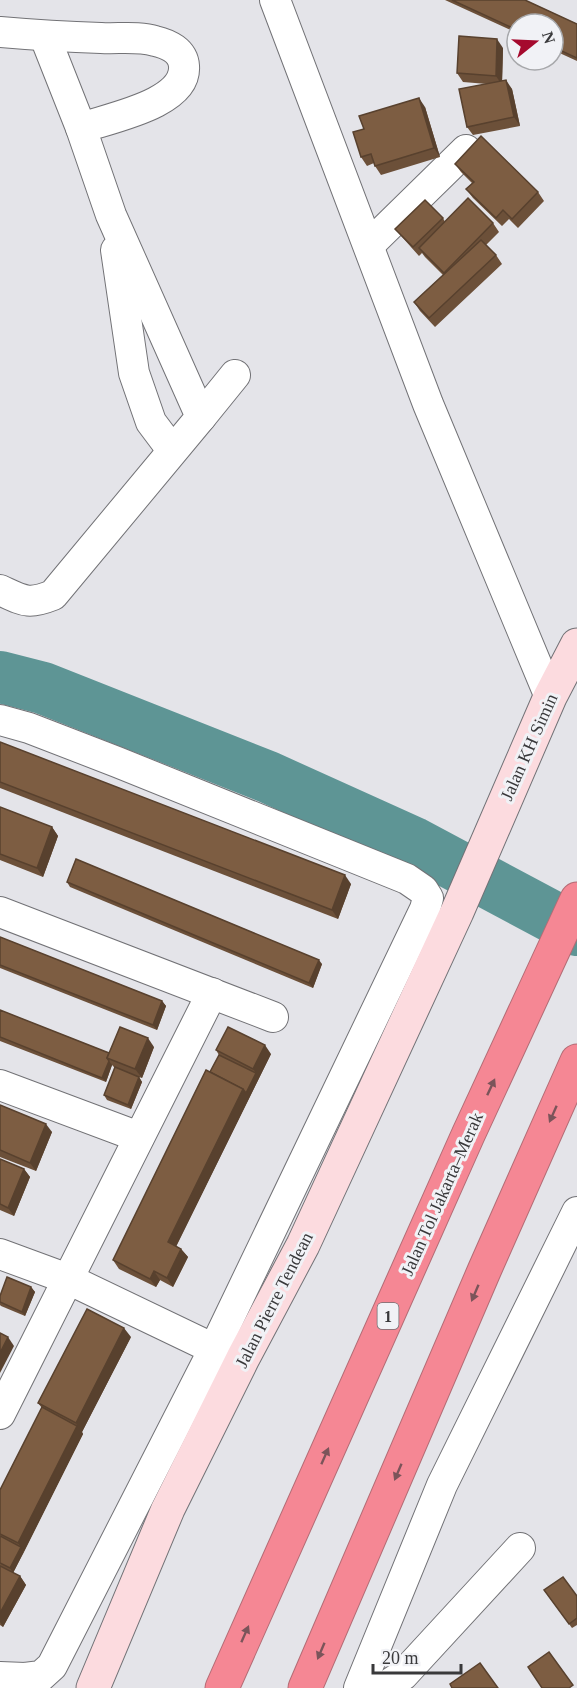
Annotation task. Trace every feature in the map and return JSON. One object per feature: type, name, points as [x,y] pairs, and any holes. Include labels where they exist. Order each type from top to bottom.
[{"type":"highway","name":"Jalan Tol Jakarta–Merak","points":[[222,1688],[577,899]]},
{"type":"highway","points":[[305,1688],[479,1282],[577,1061]]},
{"type":"street","points":[[274,0],[428,404],[550,697]]},
{"type":"street","points":[[0,32],[45,37],[154,40],[174,47],[183,58],[182,79],[167,96],[151,105],[81,128]]},
{"type":"street","points":[[45,37],[81,128],[111,214],[201,417]]},
{"type":"street","points":[[369,245],[466,150]]},
{"type":"street","points":[[111,214],[134,374],[151,422],[172,450]]},
{"type":"street","points":[[0,590],[20,600],[34,602],[53,595],[235,375]]},
{"type":"street","name":"Jalan KH Simin","points":[[457,912],[550,697],[577,645]]},
{"type":"street","points":[[0,720],[29,728],[117,762],[374,868],[407,879],[423,890],[428,898],[420,920],[214,1349],[52,1666],[41,1676],[0,1677]]},
{"type":"street","points":[[0,912],[273,1017]]},
{"type":"street","name":"Jalan Pierre Tendean","points":[[93,1688],[168,1509],[243,1358],[303,1245],[457,912]]},
{"type":"street","points":[[0,1414],[212,993]]},
{"type":"street","points":[[0,1085],[139,1137]]},
{"type":"street","points":[[359,1688],[442,1485],[577,1212]]},
{"type":"street","points":[[0,1254],[68,1279],[214,1349]]},
{"type":"street","points":[[383,1688],[403,1675],[520,1548]]},
{"type":"street","points":[[376,1646],[401,1659],[417,1659]]},
{"type":"building","points":[[452,0],[525,0],[551,12],[505,12],[505,24]]},
{"type":"building","points":[[565,18],[577,24],[577,58],[565,52]]},
{"type":"building","points":[[459,36],[497,39],[496,76],[457,73]]},
{"type":"building","points":[[506,80],[514,117],[467,127],[459,89]]},
{"type":"building","points":[[419,98],[434,148],[375,166],[371,154],[361,157],[353,132],[364,129],[359,116]]},
{"type":"building","points":[[481,136],[538,192],[512,219],[503,210],[496,218],[466,189],[474,182],[455,164]]},
{"type":"building","points":[[468,198],[493,223],[444,273],[419,248]]},
{"type":"building","points":[[425,200],[443,218],[413,247],[395,229]]},
{"type":"building","points":[[481,240],[496,255],[429,318],[414,302]]},
{"type":"building","points":[[0,742],[345,875],[332,910],[0,782]]},
{"type":"building","points":[[0,807],[52,827],[37,868],[0,854]]},
{"type":"building","points":[[76,859],[319,960],[309,983],[67,882]]},
{"type":"building","points":[[0,937],[162,1001],[153,1025],[0,965]]},
{"type":"building","points":[[0,1010],[109,1053],[107,1058],[109,1061],[102,1078],[0,1037]]},
{"type":"building","points":[[120,1027],[148,1038],[135,1069],[107,1058]]},
{"type":"building","points":[[228,1027],[265,1045],[253,1069],[216,1050]]},
{"type":"building","points":[[219,1055],[256,1073],[246,1093],[243,1089],[210,1072]]},
{"type":"building","points":[[115,1067],[139,1077],[128,1105],[104,1095]]},
{"type":"building","points":[[206,1070],[243,1089],[168,1242],[181,1249],[167,1278],[154,1271],[150,1279],[113,1260]]},
{"type":"building","points":[[0,1105],[46,1124],[30,1163],[0,1150]]},
{"type":"building","points":[[0,1159],[24,1169],[8,1208],[0,1204]]},
{"type":"building","points":[[7,1277],[31,1287],[22,1312],[0,1302]]},
{"type":"building","points":[[87,1309],[124,1328],[76,1423],[38,1403]]},
{"type":"building","points":[[0,1333],[8,1337],[0,1353]]},
{"type":"building","points":[[42,1407],[77,1426],[18,1543],[0,1534],[0,1490]]},
{"type":"building","points":[[0,1536],[21,1547],[10,1568],[0,1563]]},
{"type":"building","points":[[0,1566],[20,1576],[0,1613]]},
{"type":"building","points":[[563,1577],[577,1596],[577,1618],[569,1624],[544,1590]]},
{"type":"building","points":[[549,1652],[573,1685],[569,1688],[542,1688],[528,1667]]},
{"type":"building","points":[[480,1663],[498,1688],[452,1688],[450,1684]]},
{"type":"waterway","points":[[0,677],[43,688],[268,777],[414,843],[577,930]]}]
